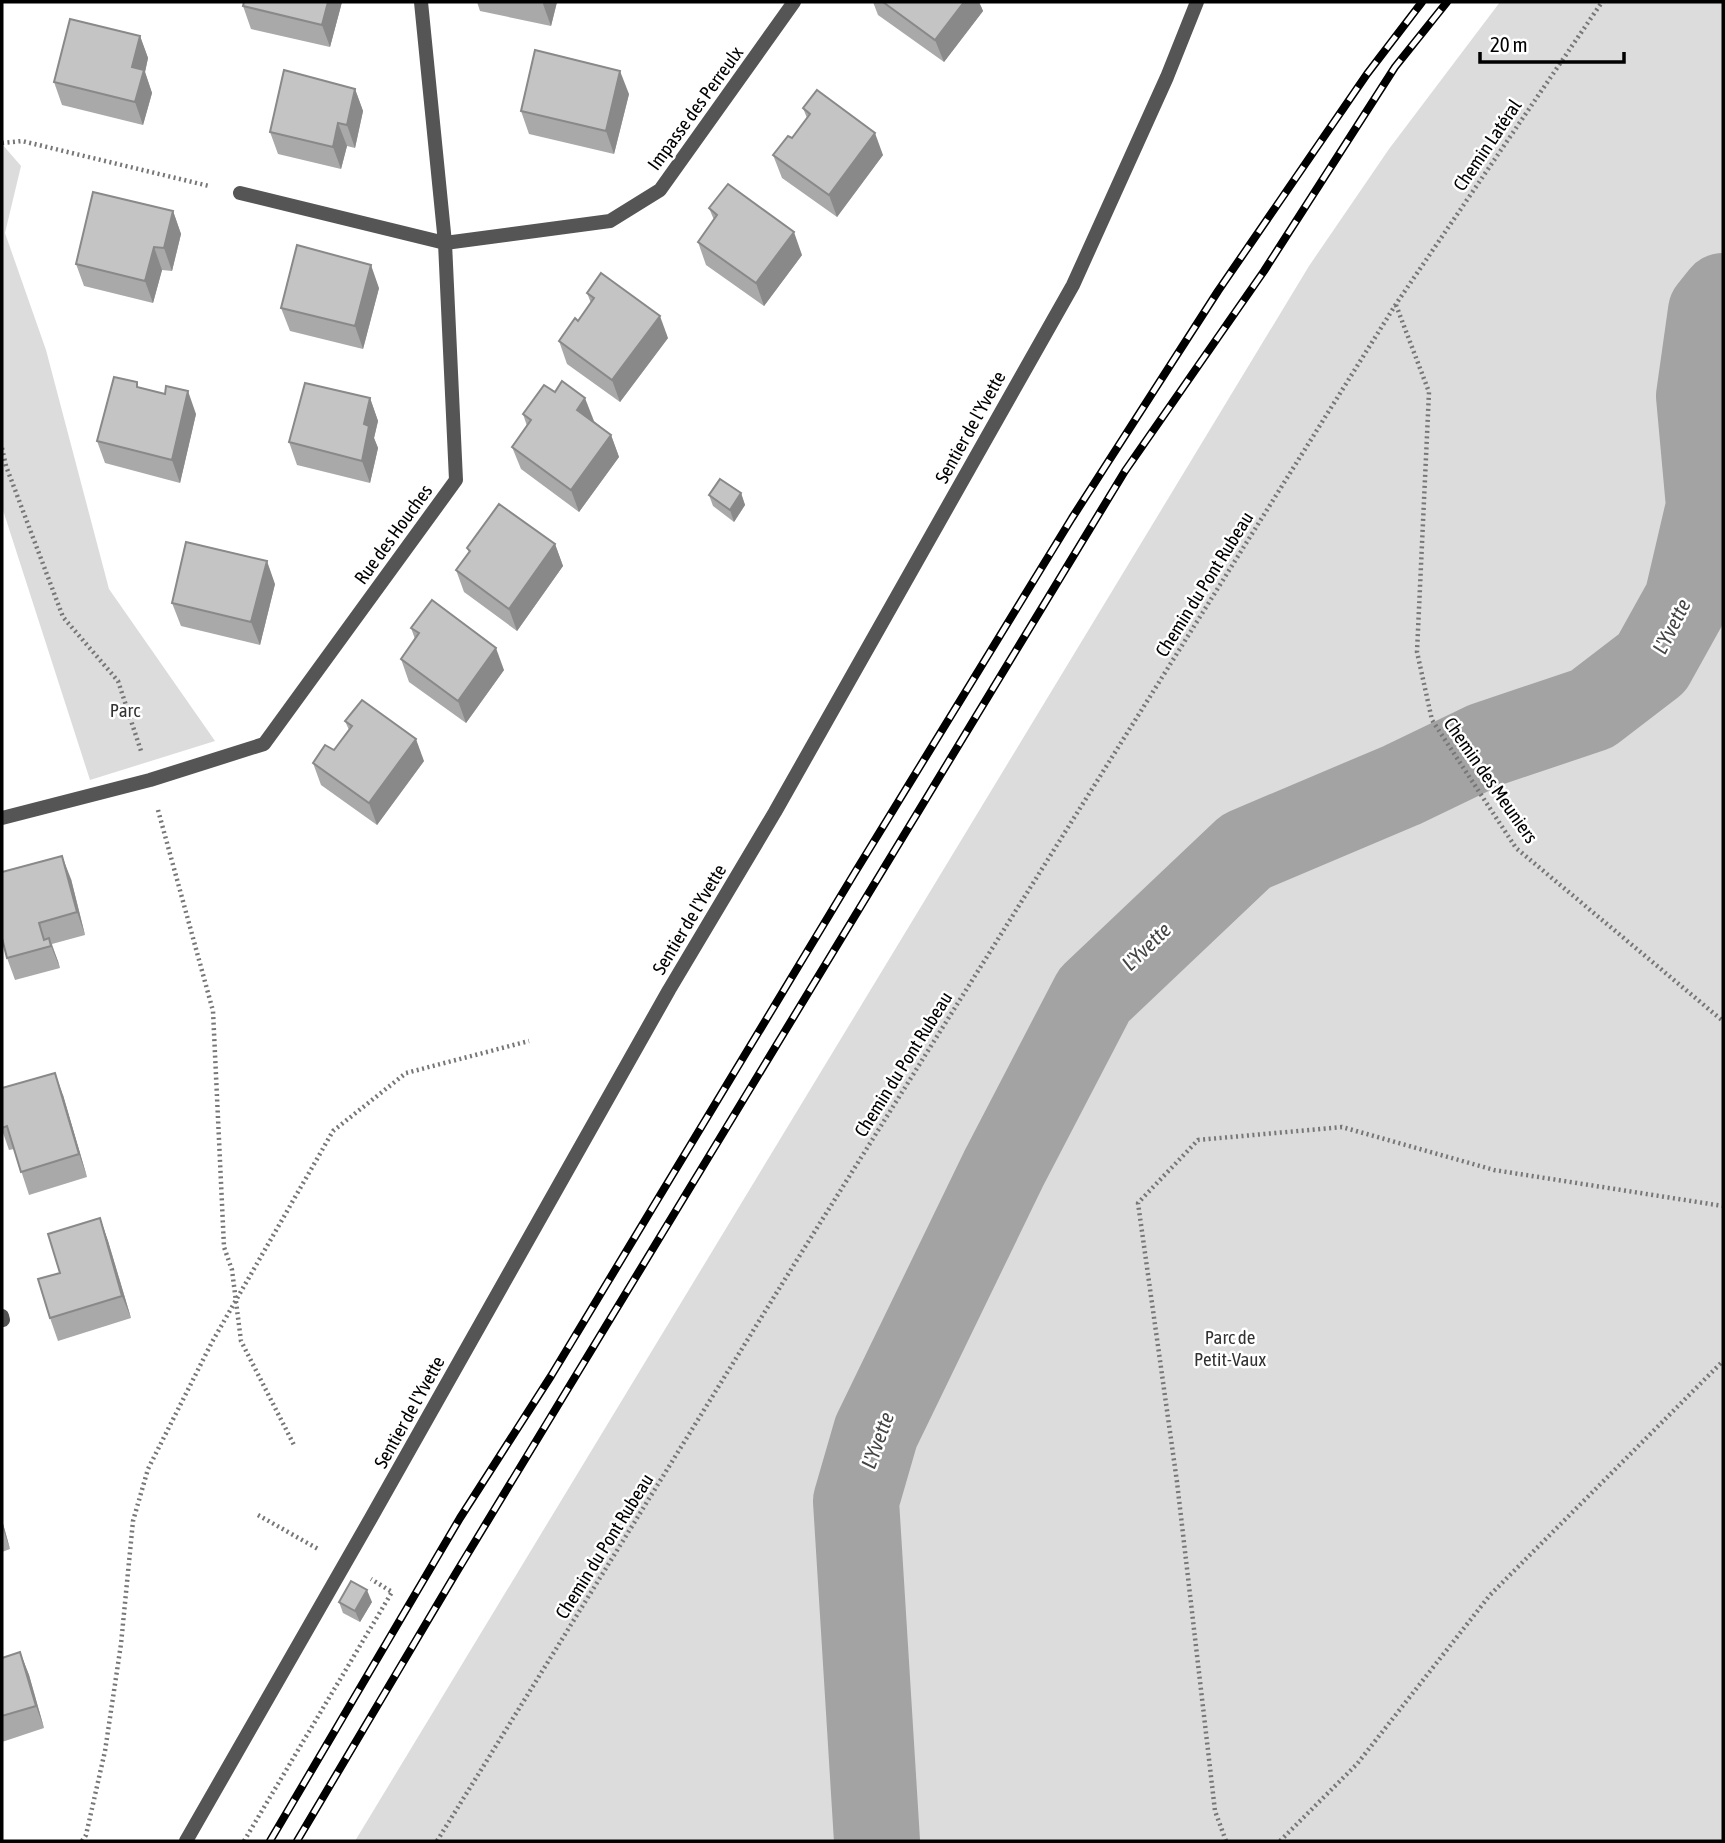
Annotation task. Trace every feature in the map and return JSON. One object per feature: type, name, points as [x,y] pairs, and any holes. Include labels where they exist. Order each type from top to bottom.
[{"type":"street","name":"Rue des Houches","points":[[2,818],[150,780],[264,744],[456,480],[445,243],[421,2]]},
{"type":"street","name":"Impasse des Perreulx","points":[[445,243],[610,221],[660,190],[794,2]]},
{"type":"street","name":"Sentier de l'Yvette","points":[[186,1841],[637,1045],[775,812],[1073,285],[1167,77],[1197,2]]},
{"type":"street","points":[[240,193],[445,243]]},
{"type":"path","name":"Chemin Latéral","points":[[1396,304],[1602,2]]},
{"type":"path","points":[[2,143],[22,141],[240,193]]},
{"type":"path","name":"Chemin des Meuniers","points":[[1396,304],[1429,392],[1417,652],[1432,720],[1516,848],[1723,1021]]},
{"type":"path","name":"Chemin du Pont Rubeau","points":[[437,1841],[800,1255],[1396,304]]},
{"type":"path","points":[[2,448],[6,466],[62,617],[118,681],[150,780],[213,1011],[224,1247],[232,1270],[240,1341],[295,1447]]},
{"type":"path","points":[[82,1841],[86,1835],[105,1751],[121,1644],[133,1521],[148,1469],[212,1342],[333,1131],[406,1073],[529,1041]]},
{"type":"path","points":[[1226,1841],[1215,1811],[1177,1482],[1138,1203],[1198,1140],[1342,1127],[1494,1170],[1723,1206]]},
{"type":"path","points":[[1280,1841],[1357,1764],[1490,1595],[1723,1361]]},
{"type":"path","points":[[244,1841],[392,1592],[258,1515]]},
{"type":"green space","name":"Parc de Petit-Vaux","points":[[1500,2],[1723,2],[1723,1841],[355,1841],[1309,266],[1389,149]]},
{"type":"green space","name":"Parc","points":[[2,144],[21,166],[5,233],[46,350],[109,589],[215,741],[90,780],[2,507]]},
{"type":"building","points":[[244,2],[328,2],[322,25],[243,6]]},
{"type":"building","points":[[883,2],[964,2],[935,40]]},
{"type":"building","points":[[70,19],[140,36],[132,67],[144,70],[135,102],[54,82]]},
{"type":"building","points":[[535,50],[620,71],[606,131],[521,111]]},
{"type":"building","points":[[284,70],[355,89],[347,125],[338,123],[333,147],[270,132]]},
{"type":"building","points":[[817,90],[875,133],[829,195],[773,155],[788,136],[792,138],[810,114],[803,108]]},
{"type":"building","points":[[728,184],[794,232],[756,283],[698,242],[717,215],[709,208]]},
{"type":"building","points":[[93,192],[173,211],[164,248],[154,247],[145,281],[76,264]]},
{"type":"building","points":[[297,245],[371,265],[355,326],[281,308]]},
{"type":"building","points":[[601,273],[660,316],[612,380],[559,341],[575,318],[578,321],[594,298],[587,293]]},
{"type":"building","points":[[114,377],[137,382],[137,387],[165,394],[166,386],[188,391],[172,460],[97,441]]},
{"type":"building","points":[[562,381],[585,398],[577,410],[611,435],[571,490],[512,447],[531,420],[523,414],[544,385],[555,392]]},
{"type":"building","points":[[305,383],[370,398],[364,424],[369,426],[362,461],[289,442]]},
{"type":"building","points":[[720,479],[741,493],[730,510],[709,495]]},
{"type":"building","points":[[499,504],[555,544],[509,609],[456,570],[470,551],[467,548]]},
{"type":"building","points":[[186,542],[267,561],[251,622],[172,603]]},
{"type":"building","points":[[432,600],[496,648],[458,701],[401,659],[419,633],[411,628]]},
{"type":"building","points":[[362,700],[416,739],[369,803],[313,763],[325,745],[334,750],[352,726],[345,721]]},
{"type":"building","points":[[62,856],[77,912],[39,923],[44,940],[49,938],[51,946],[7,958],[2,938],[2,872]]},
{"type":"building","points":[[55,1073],[79,1154],[21,1172],[7,1126],[2,1128],[2,1088]]},
{"type":"building","points":[[100,1218],[122,1296],[50,1318],[38,1279],[60,1273],[48,1234]]},
{"type":"building","points":[[351,1581],[367,1590],[355,1611],[339,1602]]},
{"type":"building","points":[[20,1652],[36,1706],[2,1716],[2,1658]]},
{"type":"waterway","name":"L'Yvette","points":[[877,1841],[856,1501],[876,1432],[1004,1168],[1094,995],[1246,851],[1402,785],[1485,745],[1592,709],[1652,663],[1687,600],[1709,506],[1699,396],[1711,311],[1723,296]]},
{"type":"railway","points":[[270,1841],[460,1518],[551,1376],[1072,518],[1218,291],[1367,74],[1422,2]]},
{"type":"railway","points":[[297,1841],[456,1573],[1125,471],[1264,271],[1395,67],[1447,2]]}]
